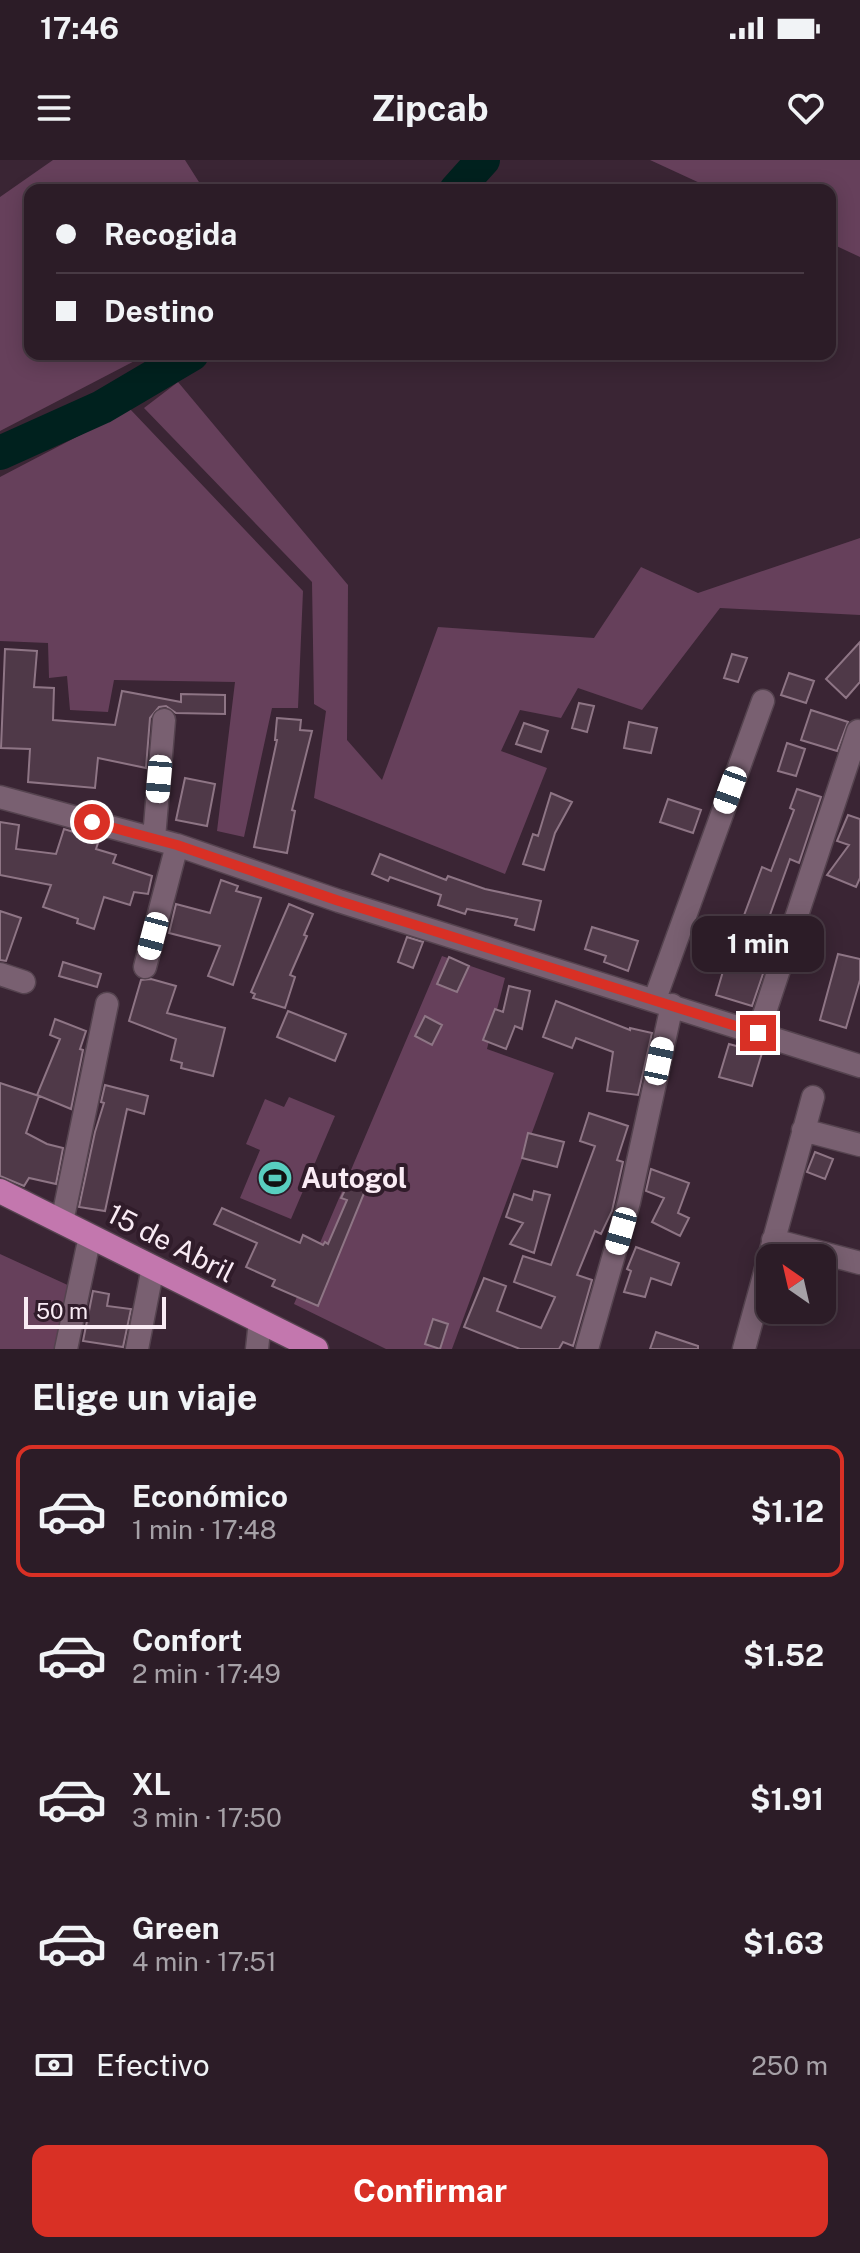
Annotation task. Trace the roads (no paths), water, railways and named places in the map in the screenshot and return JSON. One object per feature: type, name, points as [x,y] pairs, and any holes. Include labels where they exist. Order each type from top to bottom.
[{"type":"main road","name":"15 de Abril","points":[[0,1191],[316,1349]]},
{"type":"street","points":[[587,1349],[629,1202],[663,1002],[763,701]]},
{"type":"street","points":[[154,838],[164,720]]},
{"type":"street","points":[[758,1033],[858,731]]},
{"type":"street","points":[[0,797],[177,845],[339,901],[860,1066]]},
{"type":"street","points":[[145,967],[177,845]]},
{"type":"street","points":[[0,974],[24,982]]},
{"type":"street","points":[[62,1222],[107,1004]]},
{"type":"street","points":[[744,1349],[813,1097]]},
{"type":"street","points":[[803,1130],[860,1145]]},
{"type":"street","points":[[66,1349],[90,1236]]},
{"type":"street","points":[[773,1240],[860,1263]]},
{"type":"street","points":[[137,1349],[153,1267]]},
{"type":"street","points":[[257,1349],[260,1321]]},
{"type":"waterway","points":[[461,184],[483,160]]},
{"type":"waterway","points":[[0,453],[102,407],[182,360]]},
{"type":"place","name":"Autogol","points":[[275,1178]]}]
